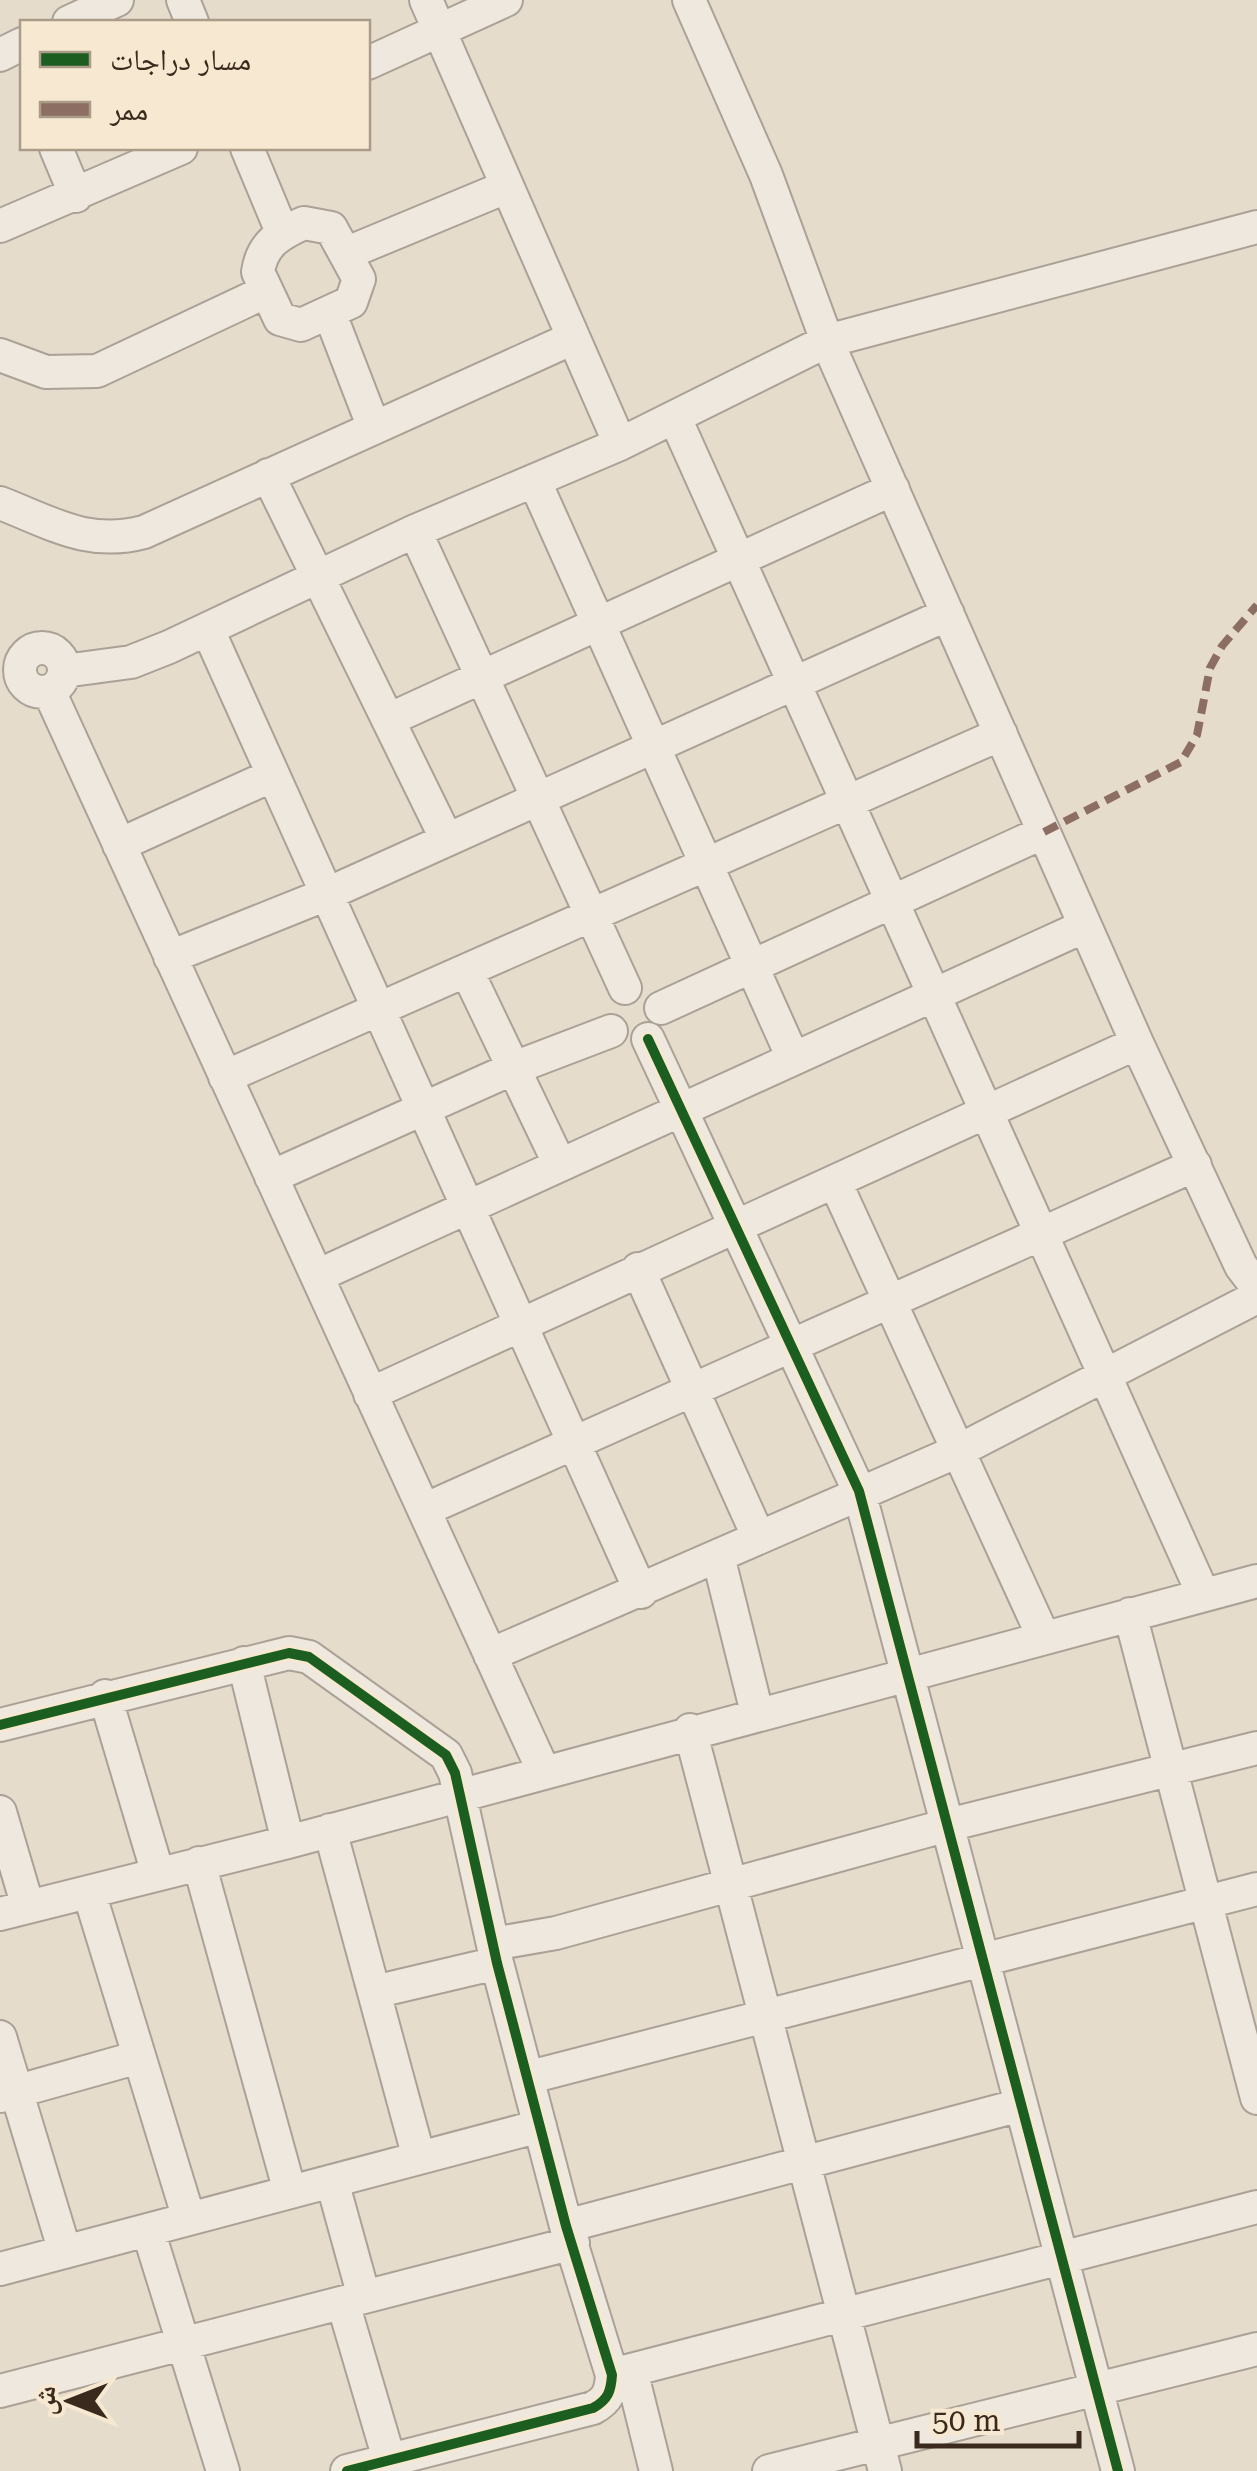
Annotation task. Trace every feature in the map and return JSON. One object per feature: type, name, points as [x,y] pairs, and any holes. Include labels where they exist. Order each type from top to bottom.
[{"type":"street","points":[[73,20],[117,0]]},
{"type":"street","points":[[426,0],[620,444]]},
{"type":"street","points":[[370,61],[506,0]]},
{"type":"street","points":[[689,0],[766,174],[827,340],[892,489],[1137,1043],[1241,1266],[1257,1287]]},
{"type":"street","points":[[57,150],[76,196]]},
{"type":"street","points":[[0,226],[177,150]]},
{"type":"street","points":[[247,150],[282,232]]},
{"type":"street","points":[[347,253],[506,187]]},
{"type":"street","points":[[319,223],[331,228],[359,280],[351,302],[300,325],[280,319],[258,272],[260,257],[282,232],[319,223]]},
{"type":"street","points":[[56,681],[131,662],[208,630],[415,531],[620,444],[827,340],[1257,227]]},
{"type":"street","points":[[0,356],[46,372],[98,372],[265,292]]},
{"type":"street","points":[[330,314],[374,428]]},
{"type":"street","points":[[0,503],[87,536],[114,540],[144,532],[573,338]]},
{"type":"street","points":[[675,418],[1203,1594]]},
{"type":"street","points":[[268,475],[446,838]]},
{"type":"street","points":[[534,482],[793,1058]]},
{"type":"street","points":[[388,720],[740,562],[892,489]]},
{"type":"street","points":[[415,531],[625,988]]},
{"type":"street","points":[[170,957],[327,894],[948,614]]},
{"type":"street","points":[[208,630],[641,1592]]},
{"type":"street","points":[[11,652],[54,650],[56,681],[119,844],[543,1770]]},
{"type":"street","points":[[225,1077],[1001,734]]},
{"type":"street","points":[[119,844],[274,776]]},
{"type":"street","points":[[661,1008],[1044,832]]},
{"type":"street","points":[[316,1276],[1085,926]]},
{"type":"street","points":[[468,972],[559,1164]]},
{"type":"street","points":[[271,1177],[514,1068],[610,1031],[635,1043],[648,1039],[662,1020],[661,1008],[653,995],[640,987],[625,988],[611,998],[606,1014],[610,1031]]},
{"type":"street","points":[[648,1039],[859,1491],[1118,2471]]},
{"type":"street","points":[[370,1394],[1137,1043]]},
{"type":"street","points":[[424,1510],[1195,1165]]},
{"type":"street","points":[[836,1184],[1043,1636]]},
{"type":"street","points":[[638,1269],[758,1536]]},
{"type":"street","points":[[490,1655],[958,1451],[1257,1297]]},
{"type":"street","points":[[718,1556],[757,1713]]},
{"type":"street","points":[[0,1812],[14,1911],[288,1842],[690,1730],[1257,1581]]},
{"type":"street","points":[[1130,1614],[1206,1902],[1252,2058],[1257,2098]]},
{"type":"street","points":[[0,1725],[270,1654],[308,1657],[446,1755],[460,1794],[495,1954],[570,2234],[656,2471]]},
{"type":"street","points":[[244,1662],[288,1842]]},
{"type":"street","points":[[105,1696],[158,1874]]},
{"type":"street","points":[[690,1730],[882,2457]]},
{"type":"street","points":[[374,1992],[556,1933],[730,1884],[1257,1748]]},
{"type":"street","points":[[330,1830],[419,2158]]},
{"type":"street","points":[[199,1863],[290,2192]]},
{"type":"street","points":[[530,2078],[1257,1888]]},
{"type":"street","points":[[89,1892],[188,2219]]},
{"type":"street","points":[[0,2037],[8,2094],[65,2252]]},
{"type":"street","points":[[8,2094],[139,2057]]},
{"type":"street","points":[[0,2391],[353,2300],[804,2164],[1021,2104]]},
{"type":"street","points":[[0,2270],[540,2126]]},
{"type":"street","points":[[332,2181],[353,2300],[389,2459]]},
{"type":"street","points":[[347,2471],[593,2408],[604,2402],[622,2372],[1257,2208]]},
{"type":"street","points":[[148,2230],[224,2471]]},
{"type":"street","points":[[769,2471],[882,2457],[1097,2389],[1257,2350]]},
{"type":"marked path","points":[[1044,832],[1181,762],[1197,735],[1210,668],[1222,646],[1257,605]]},
{"type":"cycle path","points":[[648,1039],[859,1491],[1118,2471]]},
{"type":"cycle path","points":[[0,1725],[289,1653],[309,1657],[446,1755],[455,1773],[497,1963],[566,2226],[612,2381],[605,2398],[593,2408],[347,2471]]}]
